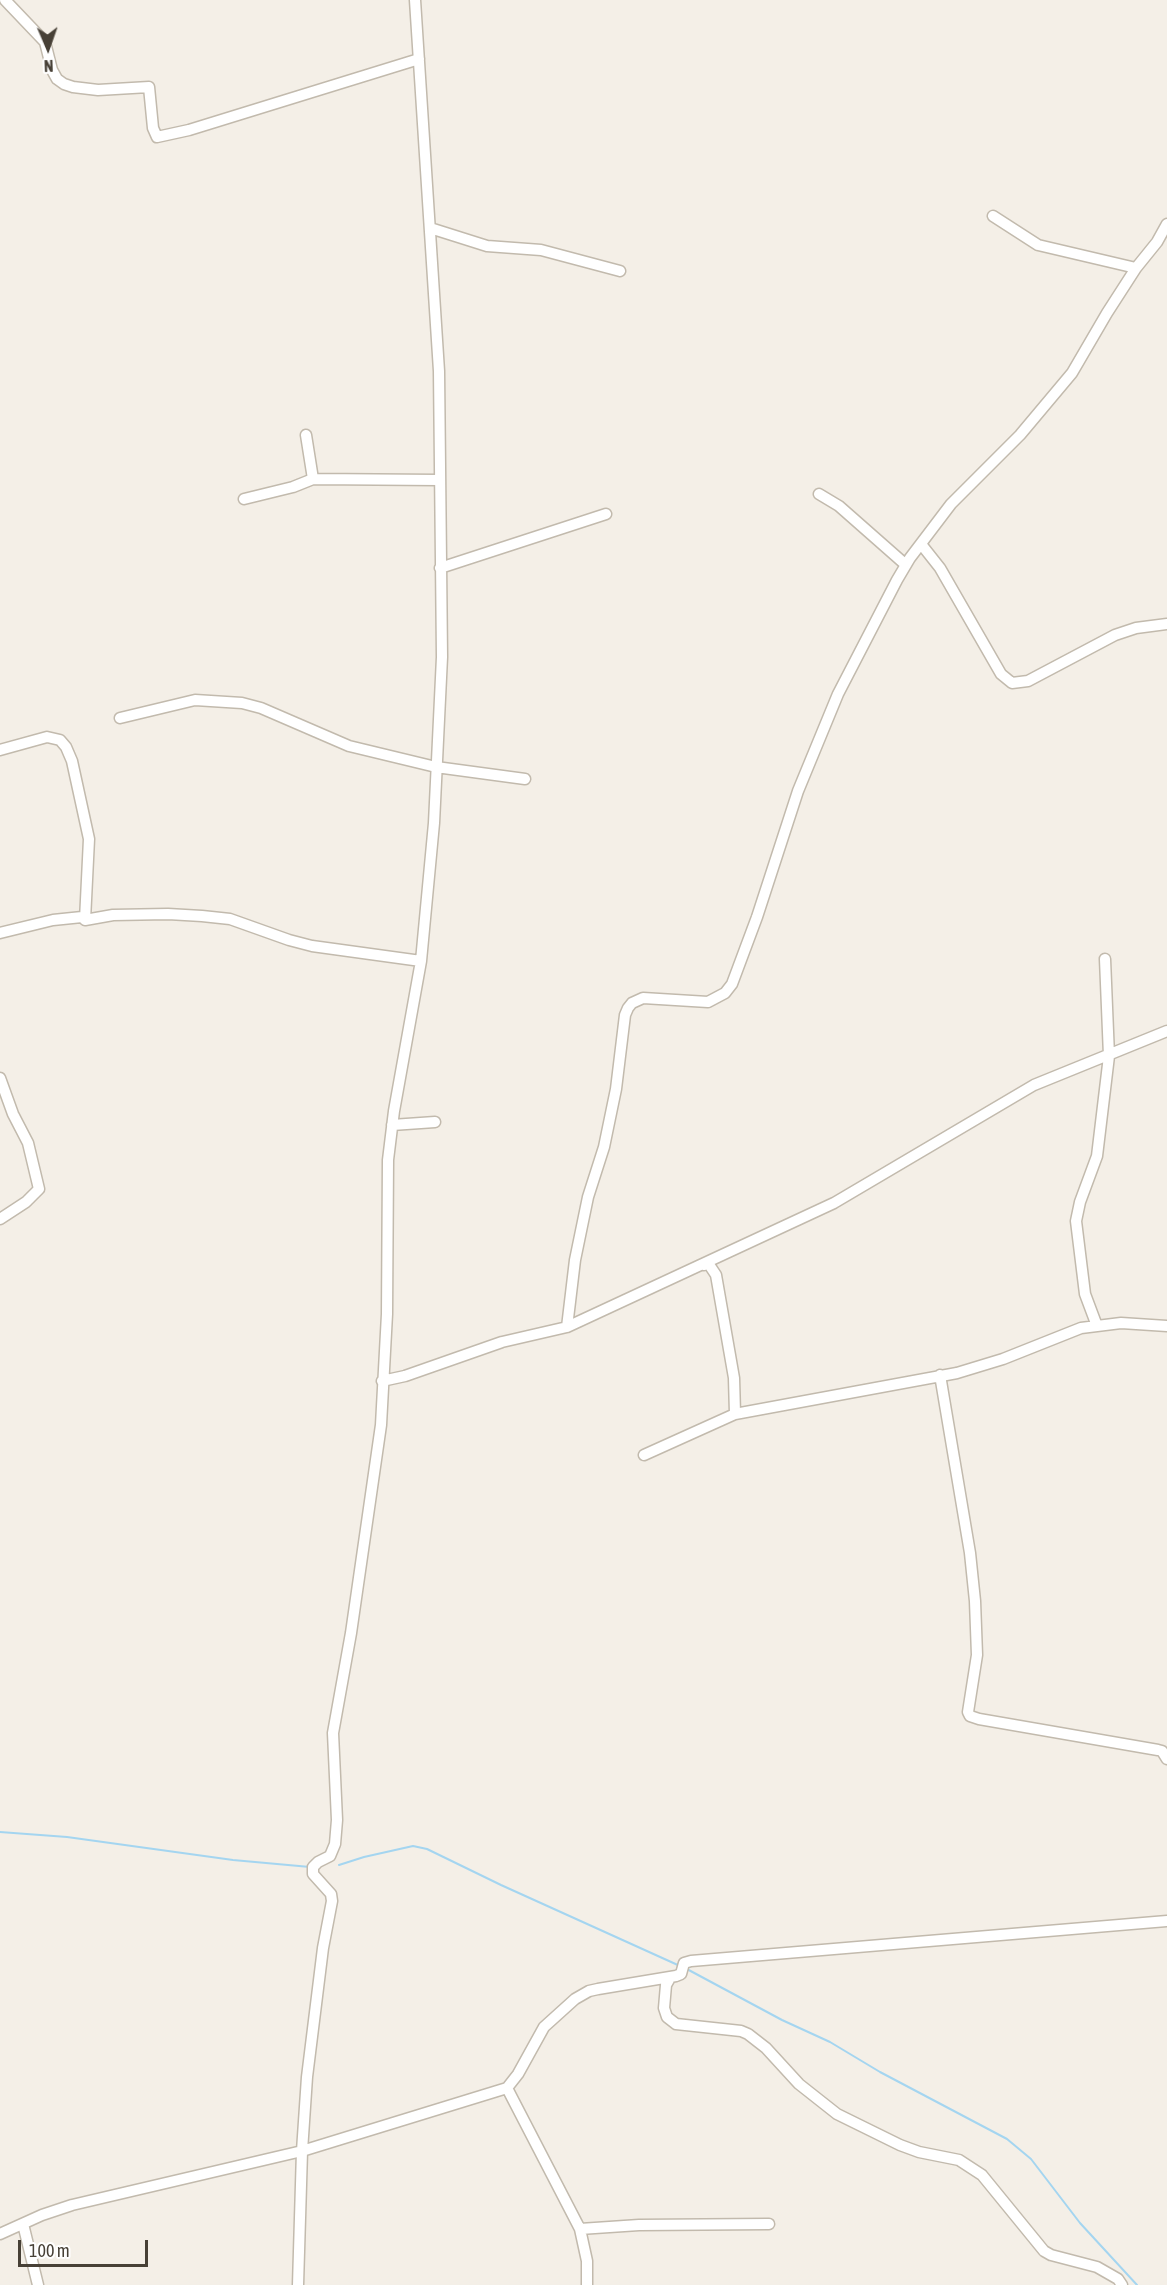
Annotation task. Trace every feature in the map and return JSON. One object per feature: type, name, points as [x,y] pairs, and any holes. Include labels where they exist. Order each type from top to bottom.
[{"type":"street","points":[[5,0],[45,42],[52,70],[57,79],[64,84],[98,90],[149,87],[153,128],[157,137],[189,130],[419,59]]},
{"type":"street","points":[[298,2285],[302,2151],[310,2057],[323,1948],[332,1900],[331,1894],[313,1874],[313,1867],[330,1856],[335,1844],[337,1820],[333,1733],[351,1633],[381,1425],[387,1314],[388,1160],[421,961],[430,875],[442,657],[439,371],[415,0]]},
{"type":"street","points":[[993,216],[1038,245],[1136,268]]},
{"type":"street","points":[[567,1327],[575,1260],[588,1197],[604,1147],[616,1089],[625,1015],[628,1008],[632,1003],[643,999],[708,1002],[725,993],[732,984],[758,917],[798,791],[838,694],[880,610],[906,565],[951,504],[1020,435],[1072,373],[1136,268],[1157,242],[1167,224]]},
{"type":"street","points":[[430,228],[488,246],[541,250],[620,271]]},
{"type":"street","points":[[306,435],[314,479]]},
{"type":"street","points":[[244,499],[293,487],[314,479],[439,480]]},
{"type":"street","points":[[819,494],[839,506],[906,565]]},
{"type":"street","points":[[440,568],[606,514]]},
{"type":"street","points":[[921,544],[940,568],[1001,674],[1012,683],[1028,681],[1115,634],[1136,628],[1167,624]]},
{"type":"street","points":[[120,718],[195,700],[242,703],[261,708],[349,746],[436,767],[525,779]]},
{"type":"street","points":[[0,750],[47,737],[60,740],[66,747],[72,761],[89,839],[85,920]]},
{"type":"street","points":[[0,933],[53,920],[82,917],[85,920],[113,915],[168,914],[230,919],[312,946],[421,961]]},
{"type":"street","points":[[1097,1326],[1085,1294],[1076,1221],[1080,1202],[1097,1156],[1109,1056],[1105,959]]},
{"type":"street","points":[[382,1381],[405,1376],[502,1342],[567,1327],[834,1203],[1034,1086],[1167,1031]]},
{"type":"street","points":[[0,1078],[13,1114],[28,1143],[39,1189],[26,1202],[0,1219]]},
{"type":"street","points":[[392,1125],[435,1122]]},
{"type":"street","points":[[704,1265],[708,1263],[716,1275],[734,1378],[735,1414]]},
{"type":"street","points":[[644,1455],[735,1414],[973,1369],[1072,1330],[1121,1323],[1167,1326]]},
{"type":"street","points":[[940,1375],[970,1553],[975,1601],[977,1655],[968,1712],[979,1719],[1158,1750],[1165,1754],[1167,1759]]},
{"type":"street","points":[[0,2234],[42,2215],[100,2198],[302,2151],[507,2088],[518,2074],[544,2027],[574,1999],[588,1991],[670,1977],[683,1968],[710,1958],[1167,1921]]},
{"type":"street","points":[[670,1977],[666,1985],[664,2008],[667,2017],[676,2024],[741,2031],[748,2034],[766,2048],[799,2084],[837,2114],[900,2145],[920,2152],[959,2160],[982,2175],[1044,2251],[1097,2267],[1118,2279],[1122,2285]]},
{"type":"street","points":[[507,2088],[580,2229],[587,2261],[587,2285]]},
{"type":"street","points":[[23,2224],[38,2285]]},
{"type":"street","points":[[580,2229],[639,2225],[770,2224]]},
{"type":"waterway","points":[[0,1832],[67,1837],[233,1860],[310,1867]]},
{"type":"waterway","points":[[339,1865],[413,1846],[427,1849],[680,1966]]},
{"type":"waterway","points":[[685,1968],[782,2020],[830,2042],[880,2072],[1007,2139],[1031,2159],[1080,2223],[1137,2285]]}]
